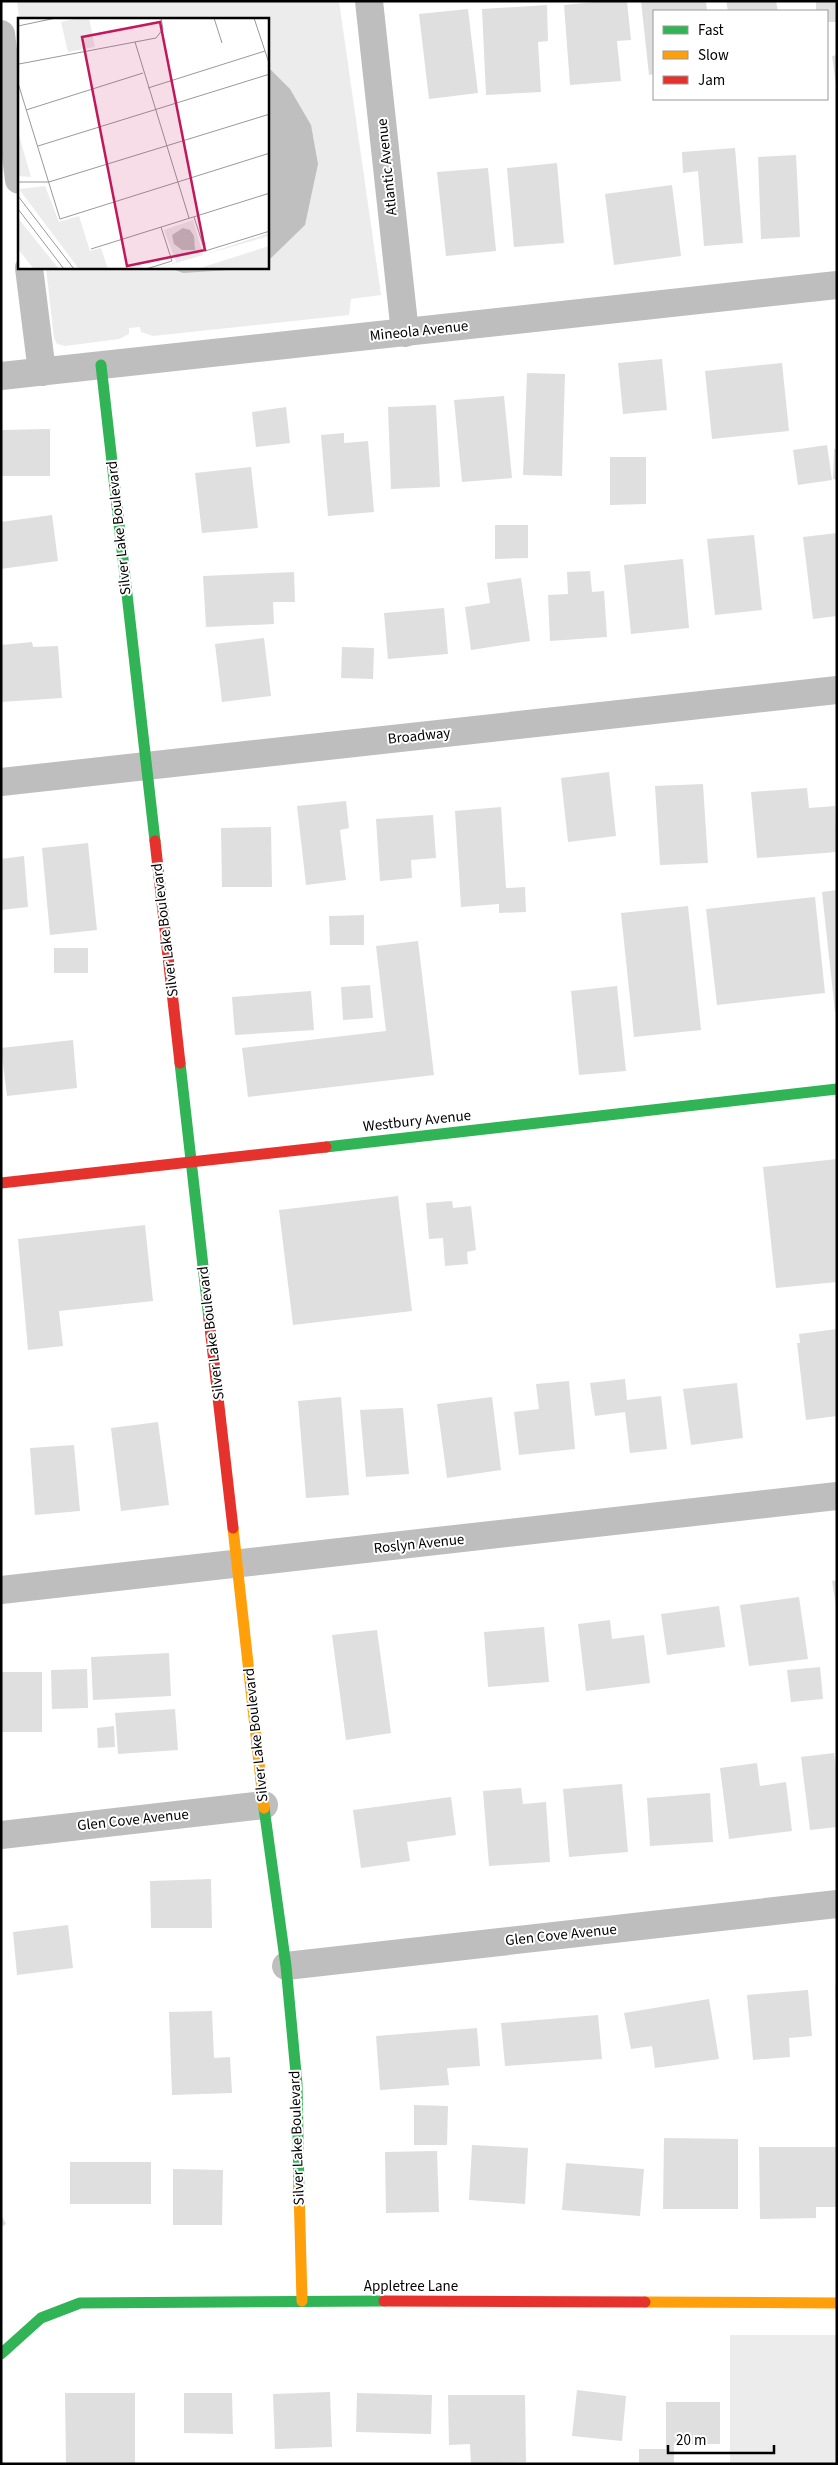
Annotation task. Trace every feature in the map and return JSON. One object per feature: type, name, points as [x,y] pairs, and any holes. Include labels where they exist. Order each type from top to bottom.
[{"type":"street","name":"Atlantic Avenue","points":[[369,1],[405,332]]},
{"type":"street","points":[[1,34],[18,172]]},
{"type":"street","points":[[29,269],[42,372]]},
{"type":"street","name":"Mineola Avenue","points":[[1,376],[837,286]]},
{"type":"street","name":"Silver Lake Boulevard","points":[[101,366],[264,1805],[286,1966],[297,2084],[302,2301]]},
{"type":"street","name":"Broadway","points":[[1,782],[837,690]]},
{"type":"street","name":"Westbury Avenue","points":[[1,1183],[837,1089]]},
{"type":"street","name":"Roslyn Avenue","points":[[1,1590],[837,1496]]},
{"type":"street","name":"Glen Cove Avenue","points":[[1,1835],[264,1805]]},
{"type":"street","name":"Glen Cove Avenue","points":[[286,1966],[837,1904]]},
{"type":"street","name":"Appletree Lane","points":[[1,2354],[41,2318],[80,2303],[302,2301],[837,2303]]},
{"type":"shaded area","points":[[17,1],[339,1],[381,295],[351,299],[349,315],[153,336],[141,332],[140,327],[129,328],[129,334],[119,339],[65,346],[57,344],[54,338],[46,269],[269,269],[269,18],[19,18]]},
{"type":"shaded area","points":[[269,68],[290,89],[311,125],[318,164],[305,225],[269,260]]},
{"type":"shaded area","points":[[173,269],[245,269],[183,273]]},
{"type":"shaded area","points":[[730,2335],[837,2335],[837,2464],[730,2464]]},
{"type":"building","points":[[627,1],[631,40],[617,41],[621,81],[570,85],[564,5]]},
{"type":"building","points":[[641,1],[706,1],[707,10],[653,10],[653,74],[649,75]]},
{"type":"building","points":[[726,1],[776,1],[778,10],[728,10]]},
{"type":"building","points":[[816,1],[837,1],[837,22],[828,22],[828,10],[816,10]]},
{"type":"building","points":[[547,5],[548,41],[538,42],[541,92],[486,95],[482,9]]},
{"type":"building","points":[[468,9],[478,93],[429,99],[419,14]]},
{"type":"building","points":[[837,55],[837,85],[836,85],[832,56]]},
{"type":"building","points":[[735,148],[743,243],[704,246],[698,171],[683,173],[682,152]]},
{"type":"building","points":[[796,155],[800,237],[761,239],[758,157]]},
{"type":"building","points":[[557,163],[564,243],[514,247],[507,168]]},
{"type":"building","points":[[488,168],[496,251],[446,256],[437,172]]},
{"type":"building","points":[[672,185],[681,256],[614,265],[605,194]]},
{"type":"building","points":[[662,359],[667,410],[623,414],[618,363]]},
{"type":"building","points":[[782,363],[789,431],[712,439],[705,371]]},
{"type":"building","points":[[527,373],[565,374],[562,476],[523,475]]},
{"type":"building","points":[[504,396],[512,478],[462,482],[454,400]]},
{"type":"building","points":[[436,405],[440,487],[391,489],[388,407]]},
{"type":"building","points":[[286,407],[290,443],[256,447],[252,412]]},
{"type":"building","points":[[50,429],[50,476],[1,476],[1,430]]},
{"type":"building","points":[[344,433],[344,443],[368,441],[374,512],[328,516],[321,435]]},
{"type":"building","points":[[827,445],[832,480],[798,485],[793,450]]},
{"type":"building","points":[[834,449],[837,449],[837,480],[833,479]]},
{"type":"building","points":[[610,457],[646,457],[646,504],[610,505]]},
{"type":"building","points":[[251,467],[258,528],[202,533],[195,473]]},
{"type":"building","points":[[52,515],[58,561],[1,569],[1,522]]},
{"type":"building","points":[[495,525],[528,525],[528,558],[495,559]]},
{"type":"building","points":[[837,533],[837,616],[813,619],[803,537]]},
{"type":"building","points":[[754,535],[762,610],[715,615],[707,539]]},
{"type":"building","points":[[683,559],[689,628],[631,634],[624,565]]},
{"type":"building","points":[[590,571],[592,592],[604,591],[607,637],[550,641],[548,595],[568,594],[567,572]]},
{"type":"building","points":[[294,572],[295,602],[273,602],[274,624],[206,627],[203,576]]},
{"type":"building","points":[[521,578],[530,641],[471,650],[465,607],[490,603],[487,583]]},
{"type":"building","points":[[444,608],[448,654],[388,659],[384,613]]},
{"type":"building","points":[[264,638],[271,696],[222,702],[215,644]]},
{"type":"building","points":[[32,642],[33,647],[58,646],[62,698],[1,702],[1,645]]},
{"type":"building","points":[[342,647],[374,648],[373,679],[341,678]]},
{"type":"building","points":[[609,772],[616,836],[568,842],[561,778]]},
{"type":"building","points":[[703,784],[708,863],[660,865],[655,786]]},
{"type":"building","points":[[807,788],[809,808],[835,806],[837,852],[757,858],[751,792]]},
{"type":"building","points":[[346,801],[349,828],[340,830],[346,880],[306,885],[297,806]]},
{"type":"building","points":[[501,807],[506,888],[525,887],[526,912],[499,913],[499,904],[461,907],[455,811]]},
{"type":"building","points":[[433,815],[436,858],[411,860],[412,878],[380,881],[376,819]]},
{"type":"building","points":[[271,827],[272,887],[222,887],[221,828]]},
{"type":"building","points":[[88,843],[97,930],[50,935],[42,848]]},
{"type":"building","points":[[24,856],[28,907],[1,910],[1,859]]},
{"type":"building","points":[[837,890],[837,1012],[835,1012],[822,892]]},
{"type":"building","points":[[815,897],[825,993],[717,1005],[706,909]]},
{"type":"building","points":[[688,906],[701,1030],[634,1037],[621,913]]},
{"type":"building","points":[[364,915],[364,945],[330,945],[329,916]]},
{"type":"building","points":[[418,941],[434,1075],[248,1097],[242,1048],[386,1031],[376,946]]},
{"type":"building","points":[[54,948],[88,948],[88,973],[54,973]]},
{"type":"building","points":[[370,985],[373,1018],[343,1020],[341,987]]},
{"type":"building","points":[[617,986],[626,1071],[579,1075],[571,991]]},
{"type":"building","points":[[311,991],[314,1030],[235,1035],[232,997]]},
{"type":"building","points":[[73,1040],[77,1088],[7,1096],[1,1048]]},
{"type":"building","points":[[837,1159],[837,1282],[776,1288],[763,1167]]},
{"type":"building","points":[[398,1196],[412,1311],[293,1325],[279,1210]]},
{"type":"building","points":[[452,1201],[453,1208],[471,1206],[476,1250],[467,1252],[468,1264],[445,1266],[443,1238],[429,1239],[426,1203]]},
{"type":"building","points":[[145,1225],[153,1301],[59,1311],[63,1346],[28,1350],[18,1239]]},
{"type":"building","points":[[837,1329],[837,1416],[806,1420],[797,1343],[800,1343],[799,1334]]},
{"type":"building","points":[[625,1379],[627,1400],[661,1396],[667,1449],[630,1453],[625,1412],[595,1416],[590,1383]]},
{"type":"building","points":[[569,1381],[575,1449],[519,1455],[514,1412],[539,1409],[536,1384]]},
{"type":"building","points":[[737,1383],[743,1438],[691,1445],[683,1389]]},
{"type":"building","points":[[341,1397],[349,1495],[306,1498],[298,1401]]},
{"type":"building","points":[[492,1397],[501,1470],[447,1478],[437,1404]]},
{"type":"building","points":[[403,1408],[409,1474],[366,1477],[360,1410]]},
{"type":"building","points":[[158,1422],[169,1505],[121,1511],[111,1428]]},
{"type":"building","points":[[74,1445],[80,1511],[35,1515],[30,1448]]},
{"type":"building","points":[[837,1580],[837,1606],[836,1606],[832,1581]]},
{"type":"building","points":[[799,1597],[808,1659],[749,1666],[740,1605]]},
{"type":"building","points":[[719,1606],[725,1647],[667,1655],[661,1614]]},
{"type":"building","points":[[610,1620],[612,1639],[644,1635],[650,1683],[586,1691],[578,1624]]},
{"type":"building","points":[[544,1627],[549,1682],[488,1687],[484,1632]]},
{"type":"building","points":[[377,1630],[391,1733],[346,1740],[332,1635]]},
{"type":"building","points":[[169,1653],[171,1696],[93,1700],[91,1657]]},
{"type":"building","points":[[820,1667],[823,1699],[791,1702],[787,1670]]},
{"type":"building","points":[[87,1669],[88,1708],[52,1709],[51,1670]]},
{"type":"building","points":[[1,1672],[42,1672],[42,1732],[1,1732]]},
{"type":"building","points":[[175,1709],[178,1750],[118,1754],[115,1713]]},
{"type":"building","points":[[114,1726],[115,1747],[98,1748],[97,1728]]},
{"type":"building","points":[[834,1753],[837,1773],[837,1827],[810,1830],[801,1757]]},
{"type":"building","points":[[757,1763],[760,1786],[786,1782],[792,1831],[729,1839],[720,1768]]},
{"type":"building","points":[[622,1784],[628,1852],[569,1857],[563,1789]]},
{"type":"building","points":[[521,1788],[523,1804],[546,1802],[550,1862],[489,1866],[483,1791]]},
{"type":"building","points":[[710,1793],[713,1842],[650,1846],[647,1798]]},
{"type":"building","points":[[451,1797],[456,1835],[407,1842],[410,1861],[361,1868],[353,1810]]},
{"type":"building","points":[[211,1879],[212,1928],[151,1928],[150,1881]]},
{"type":"building","points":[[68,1925],[73,1968],[17,1975],[13,1932]]},
{"type":"building","points":[[835,1985],[837,1985],[837,1999],[835,1999]]},
{"type":"building","points":[[808,1990],[812,2036],[789,2038],[790,2057],[753,2060],[747,1995]]},
{"type":"building","points":[[709,1999],[719,2059],[655,2068],[652,2046],[631,2049],[624,2013]]},
{"type":"building","points":[[212,2011],[214,2058],[230,2057],[232,2093],[172,2095],[169,2012]]},
{"type":"building","points":[[598,2015],[602,2059],[505,2066],[501,2023]]},
{"type":"building","points":[[477,2028],[480,2066],[447,2068],[449,2085],[380,2090],[376,2036]]},
{"type":"building","points":[[414,2105],[448,2106],[447,2145],[414,2145]]},
{"type":"building","points":[[664,2138],[738,2139],[738,2209],[663,2209]]},
{"type":"building","points":[[472,2145],[528,2148],[525,2204],[469,2200]]},
{"type":"building","points":[[759,2147],[837,2147],[837,2207],[816,2207],[816,2218],[760,2219]]},
{"type":"building","points":[[437,2151],[439,2212],[386,2213],[385,2152]]},
{"type":"building","points":[[70,2162],[151,2162],[151,2204],[70,2204]]},
{"type":"building","points":[[566,2163],[644,2169],[640,2216],[562,2210]]},
{"type":"building","points":[[173,2169],[223,2170],[222,2225],[173,2225]]},
{"type":"building","points":[[1,2215],[6,2224],[1,2227]]},
{"type":"building","points":[[577,2390],[626,2396],[622,2441],[572,2436]]},
{"type":"building","points":[[330,2392],[332,2447],[275,2449],[273,2394]]},
{"type":"building","points":[[65,2393],[135,2393],[135,2464],[66,2464]]},
{"type":"building","points":[[184,2393],[232,2393],[233,2434],[184,2433]]},
{"type":"building","points":[[357,2393],[432,2395],[431,2434],[356,2432]]},
{"type":"building","points":[[448,2395],[525,2395],[526,2462],[471,2464],[470,2444],[449,2445]]},
{"type":"building","points":[[666,2402],[720,2402],[720,2444],[674,2444],[674,2464],[639,2464],[639,2449],[666,2449]]},
{"type":"traffic: fast","points":[[101,365],[155,841]]},
{"type":"traffic: fast","points":[[180,1063],[209,1319]]},
{"type":"traffic: fast","points":[[326,1147],[837,1089]]},
{"type":"traffic: fast","points":[[264,1808],[286,1966],[297,2084],[299,2189]]},
{"type":"traffic: fast","points":[[1,2354],[41,2318],[80,2303],[384,2301]]},
{"type":"traffic: slow","points":[[233,1528],[264,1808]]},
{"type":"traffic: slow","points":[[299,2189],[302,2301]]},
{"type":"traffic: slow","points":[[645,2302],[837,2303]]},
{"type":"traffic: jam","points":[[155,841],[180,1063]]},
{"type":"traffic: jam","points":[[1,1183],[326,1147]]},
{"type":"traffic: jam","points":[[209,1319],[233,1528]]},
{"type":"traffic: jam","points":[[384,2301],[645,2302]]}]
